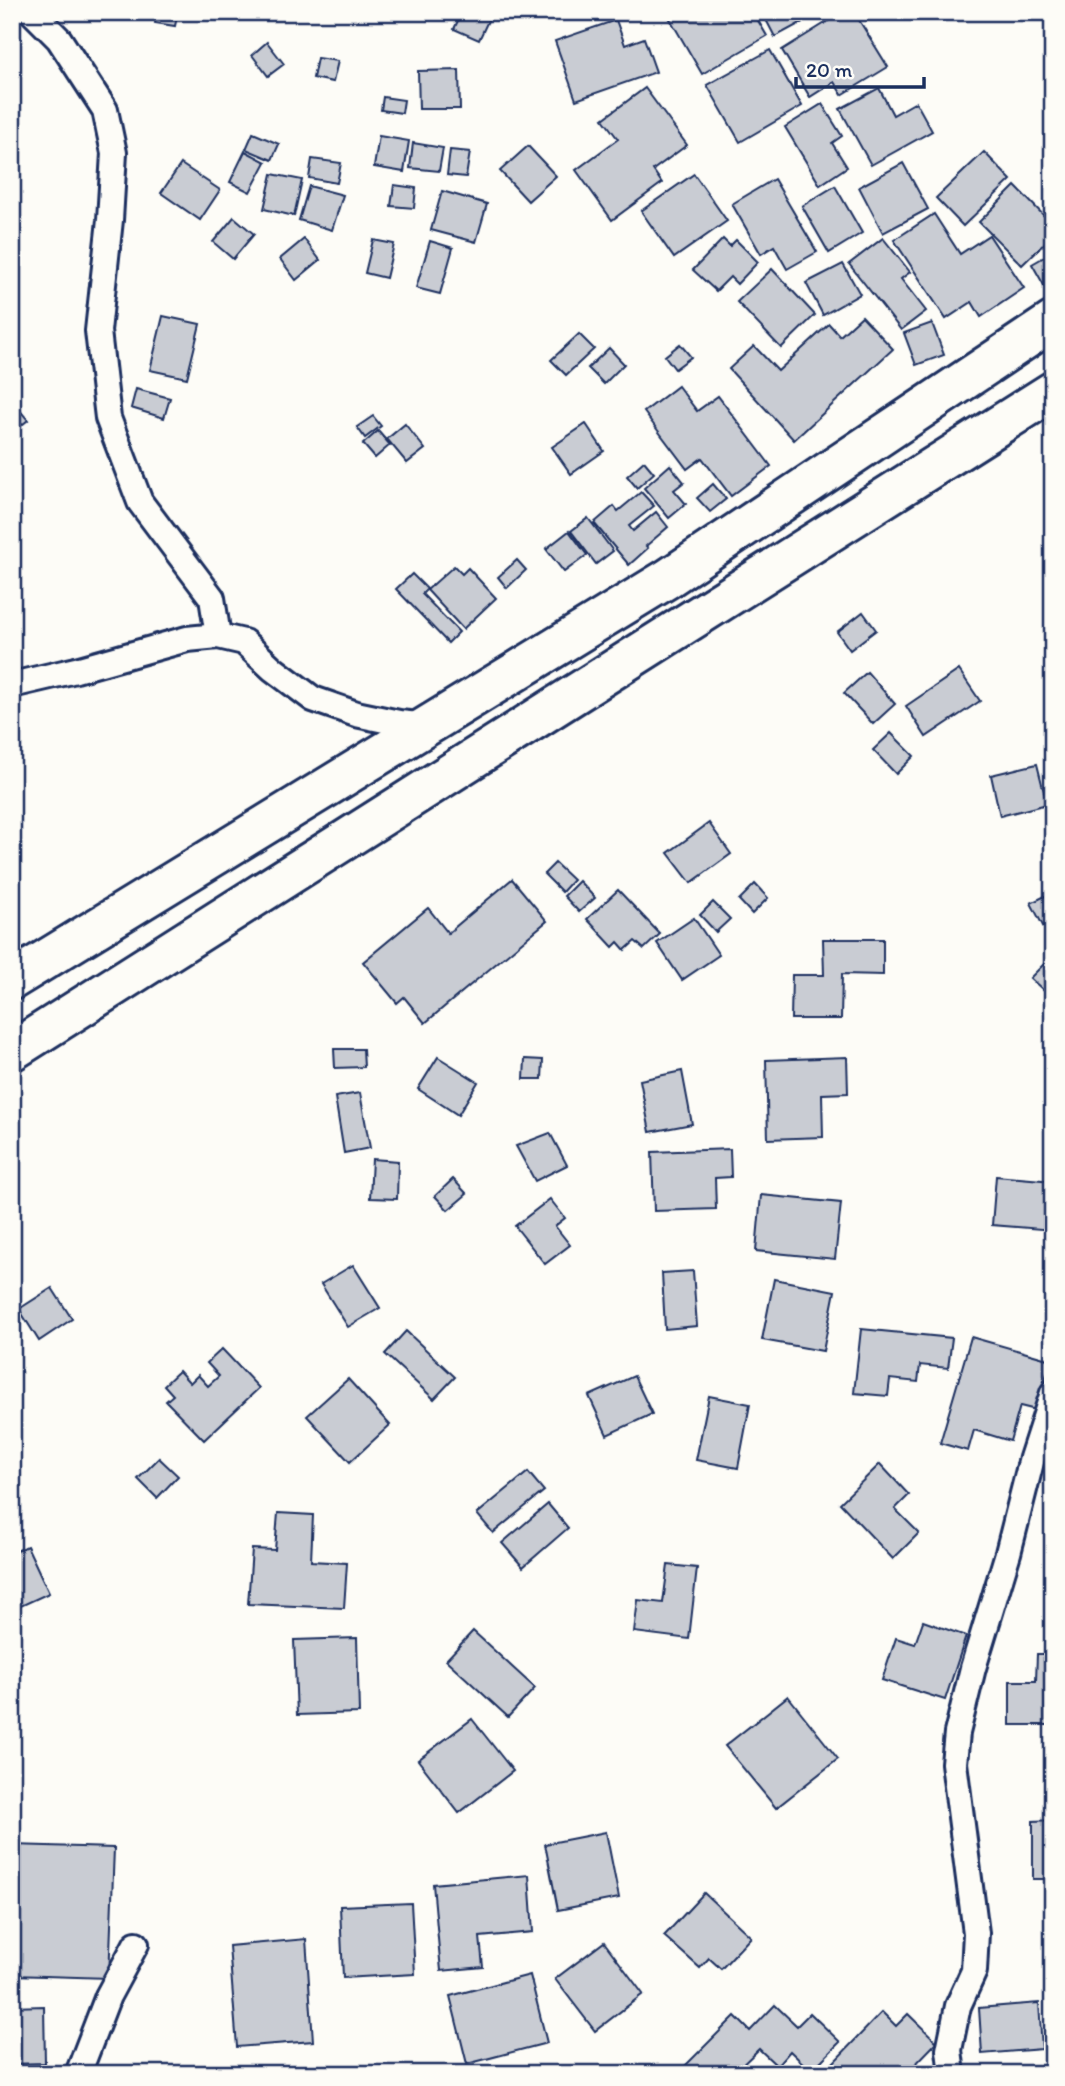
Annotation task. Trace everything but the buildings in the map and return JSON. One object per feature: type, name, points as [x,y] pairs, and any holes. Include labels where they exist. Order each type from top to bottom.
[{"type":"highway","points":[[12,979],[667,579],[1053,321]]},
{"type":"highway","points":[[12,1051],[1053,391]]},
{"type":"lane","points":[[32,12],[59,39],[105,110],[114,153],[98,331],[108,418],[140,502],[212,598],[218,636]]},
{"type":"lane","points":[[12,685],[187,639],[218,636],[244,642],[273,669],[313,699],[356,714],[428,726]]},
{"type":"lane","points":[[952,2074],[949,2050],[958,2006],[974,1971],[976,1933],[955,1774],[957,1733],[1032,1458],[1053,1393]]},
{"type":"lane","points":[[78,2074],[108,1996],[136,1944]]}]
